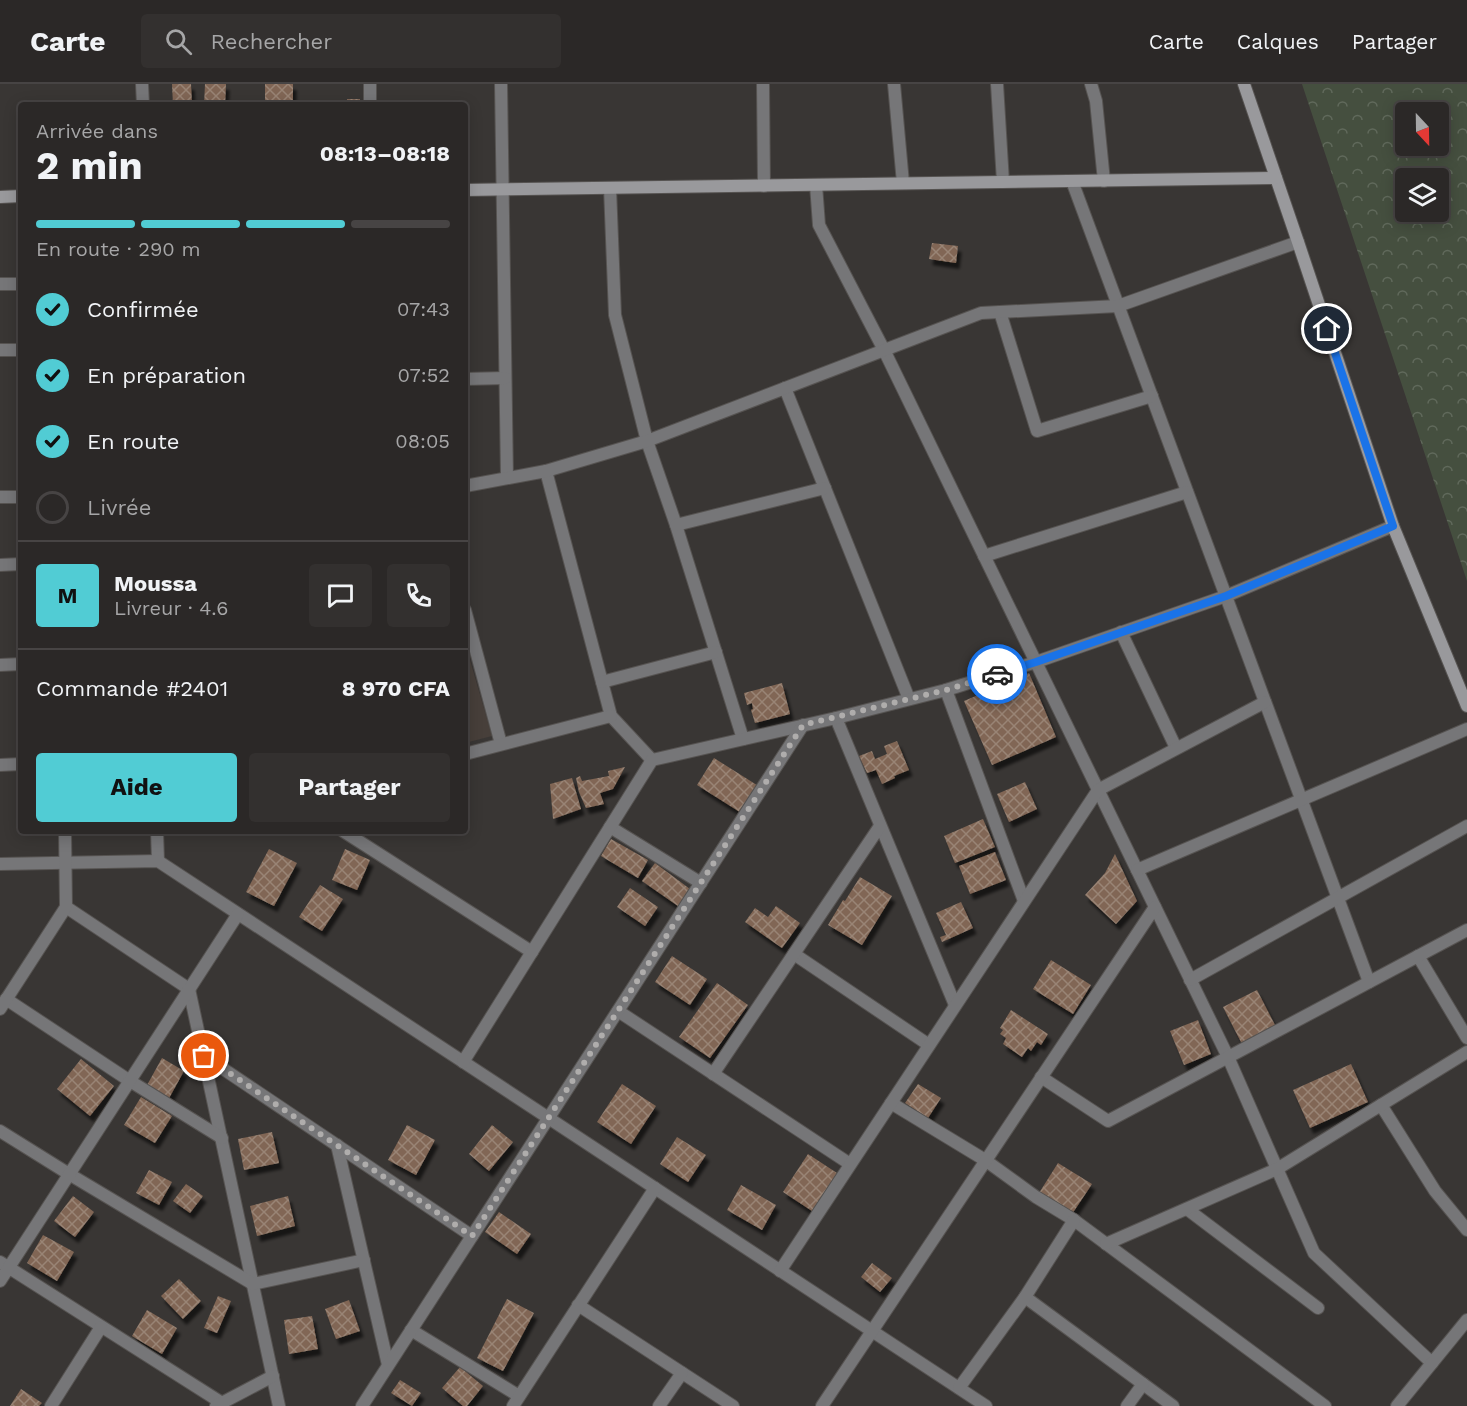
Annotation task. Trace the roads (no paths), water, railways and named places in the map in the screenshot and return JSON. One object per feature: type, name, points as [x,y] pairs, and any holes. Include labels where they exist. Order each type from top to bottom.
[{"type":"street","points":[[142,84],[143,102]]},
{"type":"street","points":[[370,84],[370,102]]},
{"type":"street","points":[[501,84],[507,478]]},
{"type":"street","points":[[763,84],[764,186]]},
{"type":"street","points":[[894,84],[903,183]]},
{"type":"street","points":[[997,84],[1003,182]]},
{"type":"street","points":[[1091,84],[1096,101],[1104,181]]},
{"type":"street","points":[[1244,84],[1393,526],[1467,706]]},
{"type":"street","points":[[468,190],[1276,178]]},
{"type":"street","points":[[1072,181],[1369,982]]},
{"type":"street","points":[[816,185],[819,225],[884,350],[1228,1057],[1314,1253],[1432,1363]]},
{"type":"street","points":[[610,188],[615,315],[647,441],[676,525],[743,739]]},
{"type":"street","points":[[0,197],[18,196]]},
{"type":"street","points":[[468,485],[546,471],[647,441],[981,313],[1118,306],[1298,242]]},
{"type":"street","points":[[0,284],[18,284]]},
{"type":"street","points":[[1000,312],[1037,431],[1152,396]]},
{"type":"street","points":[[0,350],[18,350]]},
{"type":"street","points":[[468,378],[505,378]]},
{"type":"street","points":[[785,388],[909,699]]},
{"type":"street","points":[[546,471],[611,716],[652,760]]},
{"type":"street","points":[[676,525],[825,488]]},
{"type":"street","points":[[984,556],[1187,492]]},
{"type":"street","points":[[0,497],[18,497]]},
{"type":"street","points":[[463,1062],[652,760],[946,690],[1036,662],[1226,596],[1393,526]]},
{"type":"street","points":[[0,565],[18,564]]},
{"type":"street","points":[[468,621],[501,744]]},
{"type":"street","points":[[1121,632],[1176,748]]},
{"type":"street","points":[[602,682],[716,652]]},
{"type":"street","points":[[0,665],[18,664]]},
{"type":"street","points":[[946,690],[1024,901]]},
{"type":"street","points":[[780,1271],[1098,790],[1265,702]]},
{"type":"street","points":[[468,753],[611,716]]},
{"type":"street","points":[[836,718],[955,1005]]},
{"type":"street","points":[[362,1406],[803,725]]},
{"type":"street","points":[[1137,870],[1467,729]]},
{"type":"street","points":[[0,765],[18,764]]},
{"type":"street","points":[[610,826],[700,883]]},
{"type":"street","points":[[713,1074],[880,826]]},
{"type":"street","points":[[1190,980],[1467,826]]},
{"type":"street","points":[[65,834],[66,907],[2,1004],[222,1138]]},
{"type":"street","points":[[157,834],[158,861]]},
{"type":"street","points":[[348,834],[532,952]]},
{"type":"street","points":[[0,864],[158,861],[986,1406]]},
{"type":"street","points":[[66,907],[189,989],[279,1406]]},
{"type":"street","points":[[822,1406],[1155,907]]},
{"type":"street","points":[[0,1281],[4,1265],[69,1174],[238,914]]},
{"type":"street","points":[[1041,1077],[1108,1121],[1467,930]]},
{"type":"street","points":[[794,954],[929,1045]]},
{"type":"street","points":[[1418,956],[1467,1038]]},
{"type":"street","points":[[618,1011],[850,1164]]},
{"type":"street","points":[[1106,1244],[1278,1170],[1467,1052]]},
{"type":"street","points":[[204,1056],[472,1236]]},
{"type":"street","points":[[891,1103],[985,1160],[1036,1197],[1074,1220],[1325,1406]]},
{"type":"street","points":[[1381,1105],[1435,1191],[1467,1230]]},
{"type":"street","points":[[0,1131],[253,1284],[364,1260]]},
{"type":"street","points":[[337,1145],[388,1365]]},
{"type":"street","points":[[411,1330],[516,1401],[655,1188]]},
{"type":"street","points":[[1187,1209],[1318,1308]]},
{"type":"street","points":[[959,1388],[1025,1297],[1074,1220]]},
{"type":"street","points":[[4,1265],[219,1404],[273,1377]]},
{"type":"street","points":[[1025,1297],[1173,1406]]},
{"type":"street","points":[[578,1305],[733,1406]]},
{"type":"street","points":[[1397,1406],[1467,1320]]},
{"type":"street","points":[[51,1406],[101,1327]]},
{"type":"street","points":[[659,1406],[682,1373]]},
{"type":"street","points":[[1127,1406],[1143,1384]]}]
